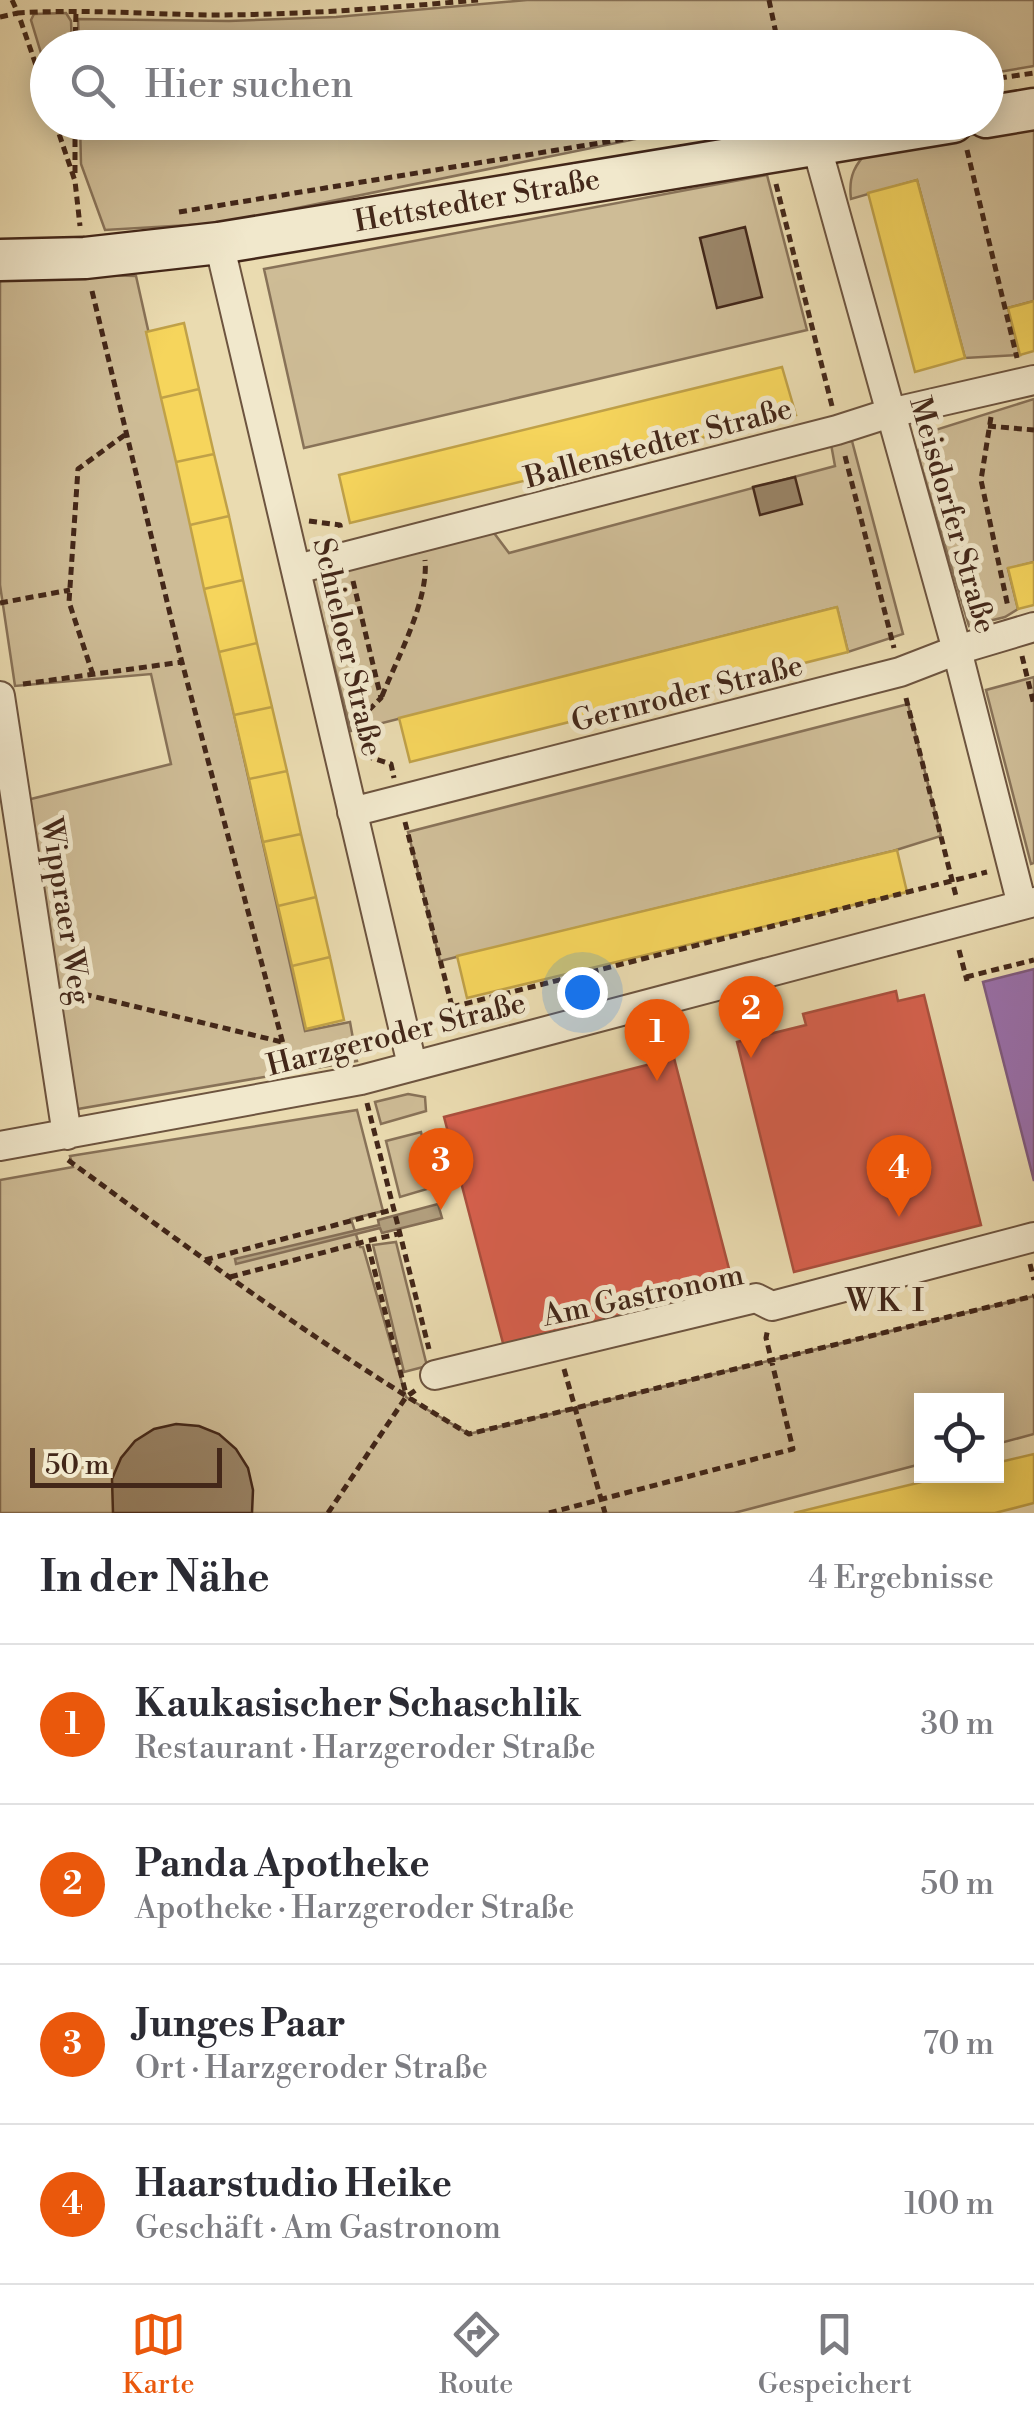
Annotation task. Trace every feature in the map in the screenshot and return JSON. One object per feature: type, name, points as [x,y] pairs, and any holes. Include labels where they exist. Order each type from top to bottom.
[{"type":"street","name":"Hettstedter Straße","points":[[1004,116],[1034,109]]},
{"type":"street","name":"Hettstedter Straße","points":[[0,260],[84,258],[220,243],[848,140]]},
{"type":"street","name":"Meisdorfer Straße","points":[[816,144],[1028,904]]},
{"type":"street","name":"Schieloer Straße","points":[[220,243],[412,1065]]},
{"type":"street","name":"Ballenstedter Straße","points":[[297,568],[837,430],[890,413],[1018,384]]},
{"type":"street","name":"Gernroder Straße","points":[[352,812],[900,672],[1025,629]]},
{"type":"street","name":"Wippraer Weg","points":[[7,691],[66,1135]]},
{"type":"street","name":"Harzgeroder Straße","points":[[0,1146],[361,1080],[1028,904]]},
{"type":"street","name":"Am Gastronom","points":[[436,1375],[756,1298],[772,1306],[1034,1237]]},
{"type":"path","points":[[12,0],[30,48]]},
{"type":"path","points":[[0,17],[76,10],[299,12],[478,0]]},
{"type":"path","points":[[769,0],[775,30]]},
{"type":"path","points":[[76,10],[76,30]]},
{"type":"path","points":[[1004,77],[1034,73]]},
{"type":"path","points":[[61,140],[74,180]]},
{"type":"path","points":[[75,140],[74,180],[84,258],[182,662],[296,1094]]},
{"type":"path","points":[[167,214],[618,140]]},
{"type":"path","points":[[971,140],[1018,384],[988,426],[981,480],[1000,580],[1025,629],[1034,705]]},
{"type":"path","points":[[768,151],[962,920]]},
{"type":"path","points":[[988,426],[1034,430]]},
{"type":"path","points":[[94,675],[70,602],[78,469],[126,434]]},
{"type":"path","points":[[305,504],[310,523],[340,525],[381,698]]},
{"type":"path","points":[[423,537],[427,574],[412,623],[381,698],[362,716],[372,758],[391,764],[464,1052]]},
{"type":"path","points":[[0,603],[70,590]]},
{"type":"path","points":[[7,691],[182,662]]},
{"type":"path","points":[[452,1007],[952,881]]},
{"type":"path","points":[[967,981],[966,977],[1034,960]]},
{"type":"path","points":[[44,985],[282,1042]]},
{"type":"path","points":[[328,1513],[406,1397],[436,1375],[361,1080]]},
{"type":"path","points":[[204,1260],[395,1209]]},
{"type":"path","points":[[228,1277],[402,1233]]},
{"type":"path","points":[[368,1240],[406,1397]]},
{"type":"path","points":[[549,1513],[794,1449],[766,1338]]},
{"type":"path","points":[[558,1346],[605,1513]]},
{"type":"shaded area","points":[[527,0],[1034,0],[1034,66],[1004,71],[1004,30],[78,30],[78,19],[229,21],[336,17]]},
{"type":"shaded area","points":[[66,13],[71,30],[34,30],[31,20],[34,14]]},
{"type":"shaded area","points":[[1034,127],[1034,301],[1008,308],[1020,355],[965,358],[917,180],[851,199],[852,177],[871,148],[933,140],[1004,140],[1004,131]]},
{"type":"shaded area","points":[[80,140],[631,140],[224,223],[105,230],[81,164]]},
{"type":"shaded area","points":[[767,175],[807,330],[304,448],[264,269]]},
{"type":"shaded area","points":[[0,272],[136,276],[305,1031],[350,1022],[357,1061],[72,1110],[27,800],[171,764],[151,674],[15,686],[0,585]]},
{"type":"shaded area","points":[[1034,399],[1034,562],[1008,569],[1018,609],[1005,617],[969,626],[917,452],[932,431]]},
{"type":"shaded area","points":[[852,441],[903,634],[848,652],[834,608],[351,731],[312,579],[491,529],[509,553],[835,466],[831,444]]},
{"type":"shaded area","points":[[1034,677],[1034,863],[1031,864],[986,690]]},
{"type":"shaded area","points":[[908,704],[941,836],[440,961],[408,832]]},
{"type":"shaded area","points":[[408,1094],[425,1097],[426,1111],[381,1124],[375,1102]]},
{"type":"shaded area","points":[[357,1110],[383,1211],[351,1219],[363,1247],[406,1397],[469,1434],[1034,1296],[1034,1434],[1004,1442],[1004,1393],[914,1393],[914,1466],[734,1513],[0,1513],[0,1180],[73,1167],[70,1156]]},
{"type":"shaded area","points":[[421,1132],[434,1187],[400,1197],[386,1141]]},
{"type":"shaded area","points":[[438,1204],[442,1218],[382,1233],[380,1228],[236,1264],[235,1259],[379,1225],[378,1220]]},
{"type":"shaded area","points":[[396,1242],[427,1366],[404,1372],[373,1245]]},
{"type":"building: Wohnen","points":[[917,180],[965,358],[915,372],[868,193]]},
{"type":"building: Wohnen","points":[[1034,301],[1034,351],[1020,355],[1008,308]]},
{"type":"building: Wohnen","points":[[184,323],[199,389],[161,398],[146,332]]},
{"type":"building: Wohnen","points":[[782,367],[796,415],[350,523],[339,475]]},
{"type":"building: Wohnen","points":[[199,389],[214,454],[176,462],[161,398]]},
{"type":"building: Wohnen","points":[[214,454],[229,516],[190,525],[176,462]]},
{"type":"building: Wohnen","points":[[229,516],[243,580],[204,589],[190,525]]},
{"type":"building: Wohnen","points":[[1034,562],[1034,605],[1018,609],[1008,568]]},
{"type":"building: Wohnen","points":[[243,580],[257,643],[219,652],[204,589]]},
{"type":"building: Wohnen","points":[[837,607],[848,652],[410,762],[399,718]]},
{"type":"building: Wohnen","points":[[257,643],[272,707],[234,715],[219,652]]},
{"type":"building: Wohnen","points":[[272,707],[287,771],[249,779],[234,715]]},
{"type":"building: Wohnen","points":[[287,771],[301,834],[263,842],[249,779]]},
{"type":"building: Wohnen","points":[[301,834],[316,897],[278,906],[263,842]]},
{"type":"building: Wohnen","points":[[897,850],[907,892],[467,998],[457,956]]},
{"type":"building: Wohnen","points":[[316,897],[330,957],[292,966],[278,906]]},
{"type":"building: Wohnen","points":[[330,957],[344,1020],[306,1029],[292,966]]},
{"type":"building: Wohnen","points":[[1034,1454],[1034,1503],[995,1513],[794,1513],[917,1483],[1004,1483],[1004,1461]]},
{"type":"building: Handel","points":[[896,991],[898,1001],[924,995],[981,1225],[794,1272],[737,1042],[806,1025],[803,1014]]},
{"type":"building: Handel","points":[[674,1058],[734,1288],[504,1347],[444,1117]]},
{"type":"building: Büros","points":[[1034,969],[1034,1181],[983,982]]},
{"type":"building: Sonstige","points":[[745,227],[762,297],[717,308],[700,238]]},
{"type":"building: Sonstige","points":[[795,477],[802,504],[760,515],[753,487]]},
{"type":"building: Sonstige","points":[[176,1424],[199,1426],[219,1434],[236,1449],[248,1468],[253,1490],[252,1513],[113,1513],[112,1479],[121,1458],[135,1441],[154,1429]]},
{"type":"place","name":"Panda Apotheke","points":[[751,1058]]},
{"type":"place","name":"Kaukasischer Schaschlik","points":[[657,1081]]},
{"type":"place","name":"Junges Paar","points":[[441,1210]]},
{"type":"place","name":"Haarstudio Heike","points":[[899,1217]]},
{"type":"district","name":"WK I","points":[[886,1300]]}]
